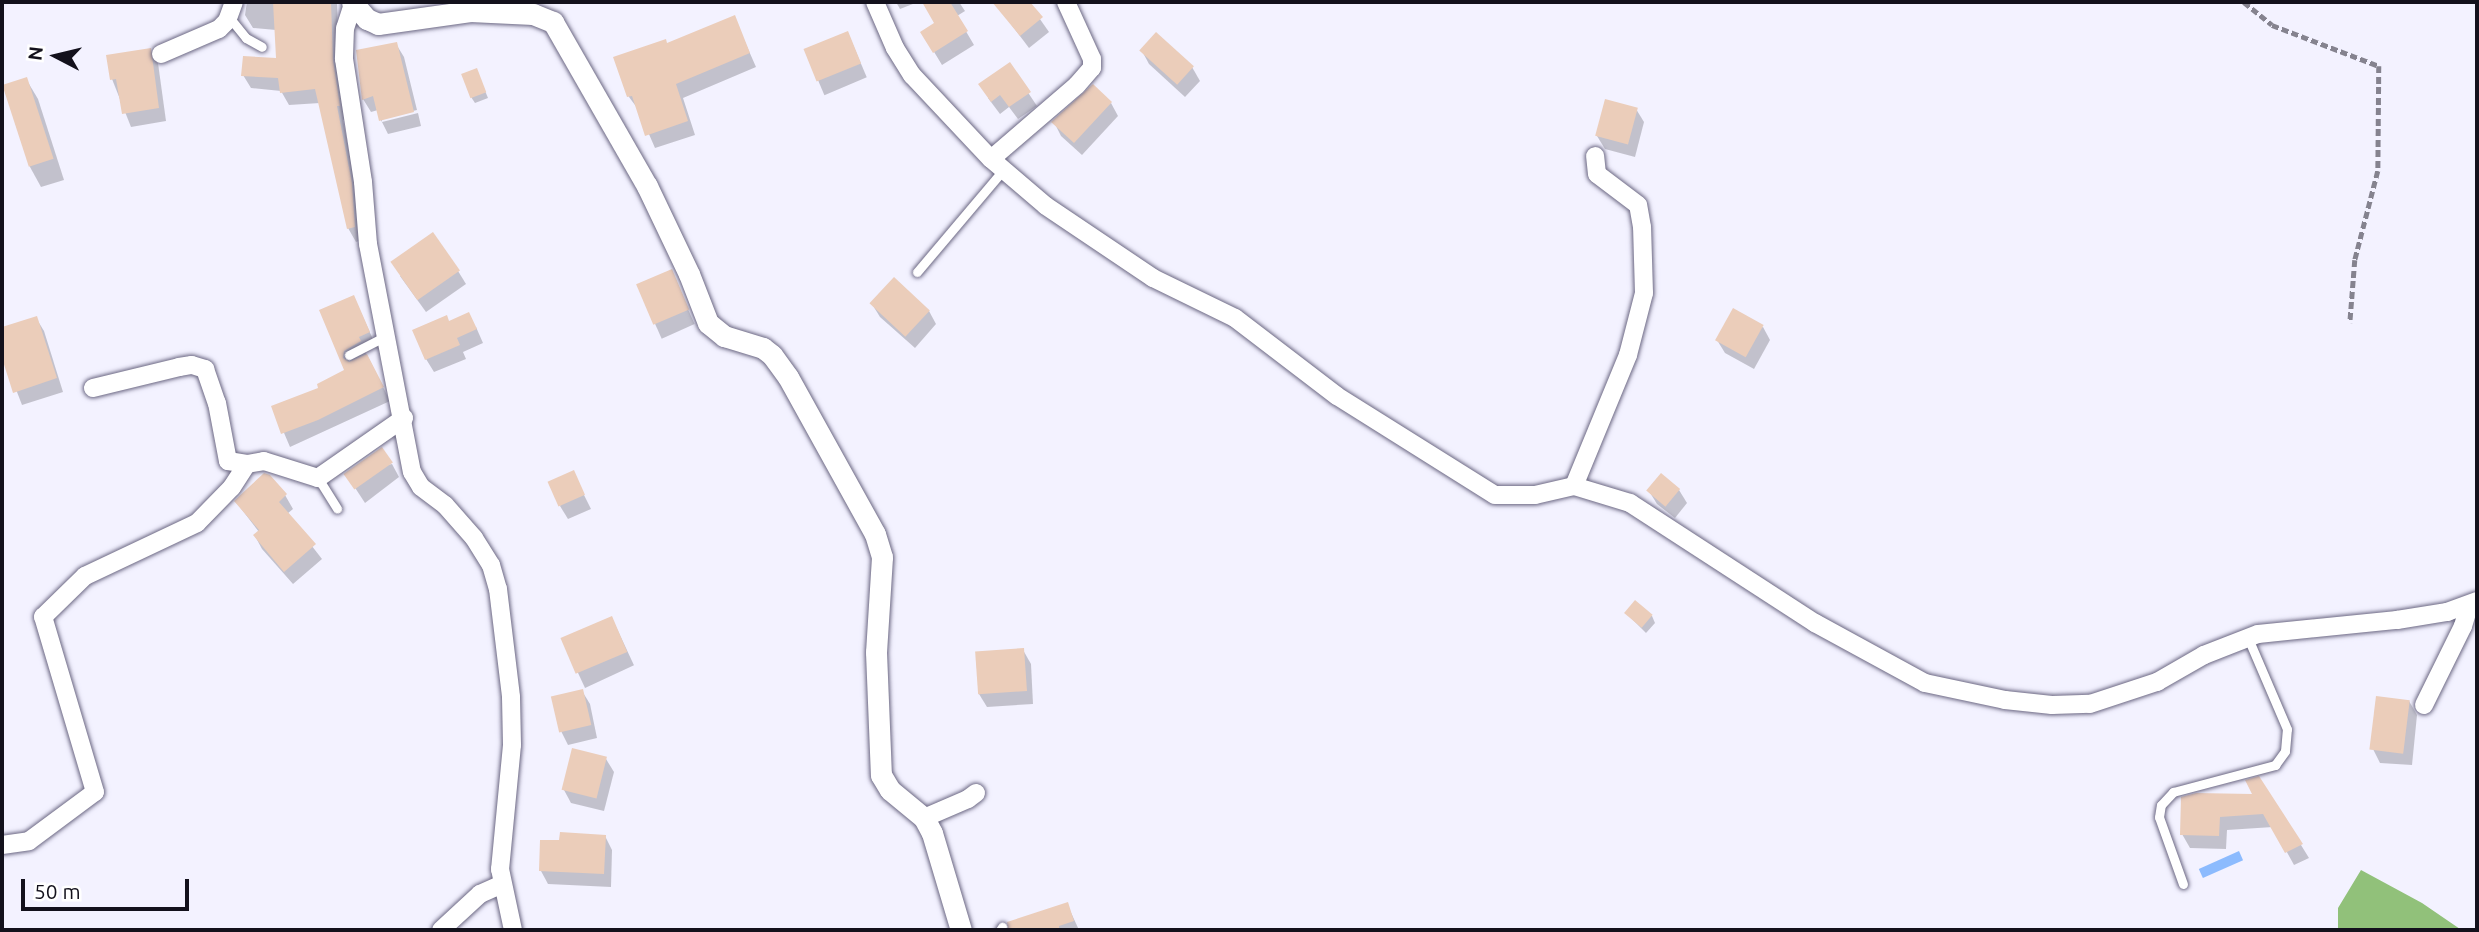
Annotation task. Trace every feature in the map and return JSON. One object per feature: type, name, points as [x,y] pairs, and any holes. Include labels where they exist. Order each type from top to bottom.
[{"type":"street","points":[[875,2],[895,48],[912,75],[998,164],[1046,206],[1153,278],[1234,318],[1336,396],[1495,495],[1535,495],[1574,486],[1630,503],[1815,623],[1925,684],[1961,693],[2052,705],[2090,704],[2157,682],[2204,655],[2248,638],[2311,626],[2397,620],[2473,604]]},
{"type":"street","points":[[998,164],[1092,68],[1092,59],[1066,2]]},
{"type":"street","points":[[352,3],[367,19],[378,24],[439,8],[522,13],[545,16],[553,22],[647,186],[689,274],[708,323],[724,336],[763,348],[772,355],[788,377],[875,534],[882,557],[876,652],[881,775],[890,790],[924,818],[932,834],[961,930]]},
{"type":"street","points":[[352,3],[343,39],[344,59],[363,182],[368,244],[413,475],[474,538],[491,565],[498,589],[511,697],[512,745],[500,857],[502,884],[513,930]]},
{"type":"street","points":[[161,54],[216,31],[231,10]]},
{"type":"street","points":[[1574,486],[1628,355],[1644,293],[1642,227],[1638,205],[1597,174],[1595,156]]},
{"type":"street","points":[[93,388],[179,367],[192,365],[205,369],[217,403],[228,461],[247,464],[264,461],[318,478],[404,418]]},
{"type":"street","points":[[2,845],[29,841],[94,792],[43,617],[85,576],[197,523],[232,487],[247,464]]},
{"type":"street","points":[[2424,705],[2473,604]]},
{"type":"street","points":[[924,818],[976,793]]},
{"type":"street","points":[[441,930],[480,894],[502,884]]},
{"type":"lane","points":[[231,10],[246,38],[262,47]]},
{"type":"lane","points":[[917,272],[998,164]]},
{"type":"lane","points":[[349,355],[386,336]]},
{"type":"lane","points":[[318,478],[337,509]]},
{"type":"lane","points":[[2183,884],[2159,817],[2161,805],[2173,792],[2275,765],[2286,751],[2287,729],[2248,638]]},
{"type":"path","points":[[2244,2],[2272,25],[2379,66],[2378,171],[2355,260],[2350,323]]},
{"type":"green space","points":[[2361,870],[2422,903],[2460,929],[2472,930],[2338,930],[2338,908]]},
{"type":"water","points":[[2239,851],[2243,860],[2203,878],[2199,869]]},
{"type":"building","points":[[273,2],[331,2],[333,60],[340,106],[337,106],[352,183],[355,227],[347,229],[315,89],[280,93],[278,78],[241,76],[243,56],[276,58]]},
{"type":"building","points":[[922,2],[950,2],[968,31],[933,53],[920,32],[934,23]]},
{"type":"building","points":[[992,2],[1030,2],[1043,17],[1020,36]]},
{"type":"building","points":[[735,15],[750,53],[676,84],[688,121],[645,136],[632,96],[627,97],[613,57],[666,39],[667,43]]},
{"type":"building","points":[[848,31],[861,63],[817,81],[803,49]]},
{"type":"building","points":[[1156,32],[1194,66],[1177,85],[1139,51]]},
{"type":"building","points":[[397,42],[414,112],[379,121],[373,96],[362,100],[356,50]]},
{"type":"building","points":[[151,48],[159,108],[122,114],[116,79],[110,80],[106,55]]},
{"type":"building","points":[[1010,62],[1031,92],[1009,107],[1000,95],[991,102],[978,84]]},
{"type":"building","points":[[477,68],[486,92],[470,98],[461,74]]},
{"type":"building","points":[[27,77],[54,159],[29,167],[2,85]]},
{"type":"building","points":[[1093,84],[1112,102],[1074,143],[1051,122]]},
{"type":"building","points":[[1605,99],[1638,108],[1628,145],[1595,136]]},
{"type":"building","points":[[433,232],[460,271],[417,300],[390,262]]},
{"type":"building","points":[[672,269],[689,310],[653,325],[636,284]]},
{"type":"building","points":[[894,277],[930,310],[905,337],[869,303]]},
{"type":"building","points":[[354,295],[370,332],[359,337],[361,341],[344,351],[343,358],[349,362],[367,354],[384,387],[318,420],[281,434],[271,406],[318,388],[317,384],[344,370],[319,310]]},
{"type":"building","points":[[1733,308],[1764,325],[1746,357],[1715,340]]},
{"type":"building","points":[[469,312],[477,329],[457,338],[460,345],[425,360],[412,330],[447,315],[449,321]]},
{"type":"building","points":[[37,316],[57,378],[13,393],[2,358],[2,327]]},
{"type":"building","points":[[382,447],[393,463],[354,490],[343,474]]},
{"type":"building","points":[[574,470],[585,495],[558,506],[548,482]]},
{"type":"building","points":[[264,473],[270,475],[287,494],[279,502],[316,544],[284,572],[253,535],[259,530],[234,501]]},
{"type":"building","points":[[1661,473],[1680,489],[1665,507],[1646,491]]},
{"type":"building","points":[[1635,600],[1653,615],[1642,628],[1624,613]]},
{"type":"building","points":[[612,616],[627,652],[576,674],[560,638]]},
{"type":"building","points":[[1024,648],[1027,691],[978,694],[975,651]]},
{"type":"building","points":[[583,689],[591,725],[559,732],[551,696]]},
{"type":"building","points":[[2376,696],[2410,700],[2403,754],[2369,750]]},
{"type":"building","points":[[572,748],[607,757],[597,798],[562,790]]},
{"type":"building","points":[[2259,776],[2303,844],[2285,853],[2263,814],[2220,817],[2219,836],[2180,835],[2181,797],[2196,793],[2252,794],[2245,780]]},
{"type":"building","points":[[560,832],[606,835],[604,874],[539,871],[540,840],[559,840]]},
{"type":"building","points":[[1068,902],[1074,921],[1059,926],[1059,930],[1008,930],[1007,922]]}]
